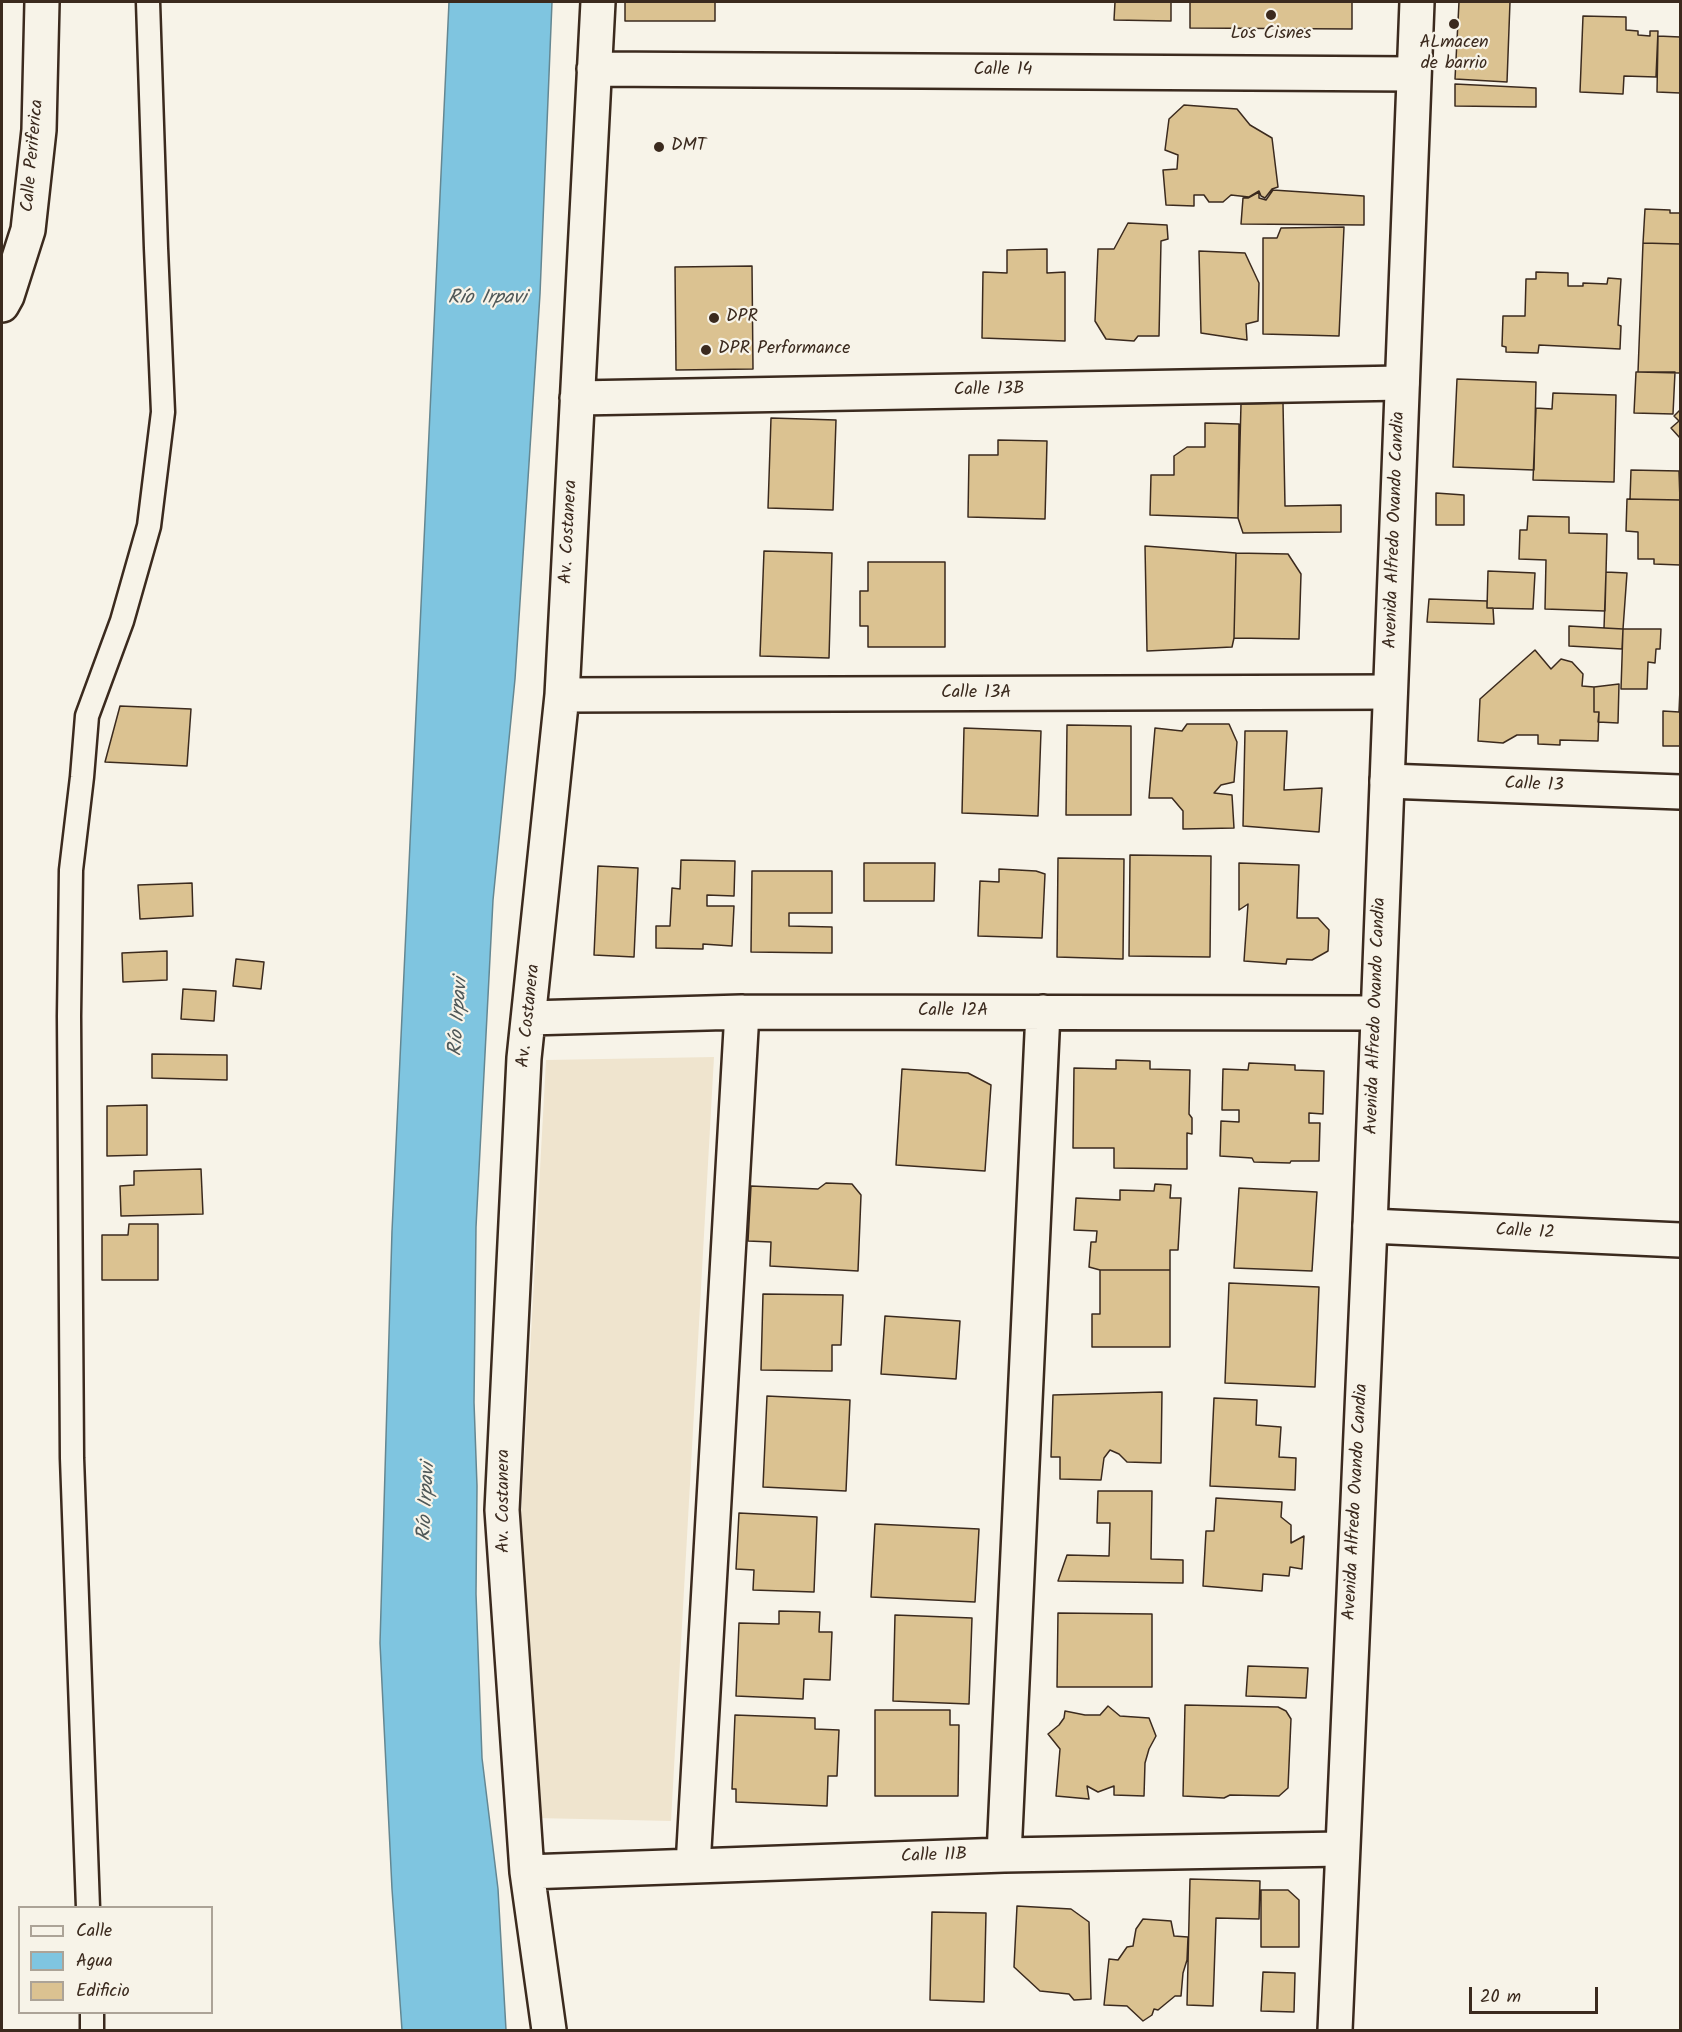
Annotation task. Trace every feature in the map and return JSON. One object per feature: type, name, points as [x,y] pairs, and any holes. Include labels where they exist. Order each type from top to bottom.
[{"type":"street","name":"Calle Periferica","points":[[2,305],[28,230],[39,130],[42,2]]},
{"type":"street","name":"Av. Costanera","points":[[549,2031],[526,1872],[502,1510],[524,1058],[562,695],[598,2]]},
{"type":"street","name":"Avenida Alfredo Ovando Candia","points":[[1335,2031],[1341,1849],[1370,1226],[1413,74],[1418,2]]},
{"type":"street","name":"Calle 14","points":[[594,69],[1413,74]]},
{"type":"street","name":"Calle 13B","points":[[577,398],[1402,383]]},
{"type":"street","name":"Calle 13A","points":[[562,695],[1390,692]]},
{"type":"street","name":"Calle 13","points":[[1387,781],[1680,792]]},
{"type":"street","name":"Calle 12A","points":[[529,1018],[742,1012],[1377,1013]]},
{"type":"street","points":[[693,1866],[742,1012]]},
{"type":"street","points":[[1004,1855],[1043,1012]]},
{"type":"street","name":"Calle 12","points":[[1370,1226],[1680,1240]]},
{"type":"street","name":"Calle 11B","points":[[526,1872],[1004,1855],[1341,1849]]},
{"type":"lane","points":[[88,1906],[72,1458],[69,1016],[71,870],[87,716],[122,621],[149,526],[163,412],[148,2]]},
{"type":"lane","points":[[92,2014],[92,2031]]},
{"type":"shaded area","points":[[714,1057],[671,1821],[536,1818],[520,1536],[546,1060]]},
{"type":"water","name":"Río Irpavi","points":[[449,2],[552,2],[540,294],[515,679],[493,900],[476,1227],[474,1402],[477,1486],[476,1594],[482,1758],[498,1889],[506,2030],[402,2030],[392,1889],[380,1643],[392,1231]]},
{"type":"building","points":[[625,2],[715,2],[715,21],[625,21]]},
{"type":"building","points":[[1115,2],[1171,2],[1171,21],[1114,20]]},
{"type":"building","name":"Los Cisnes","points":[[1190,2],[1352,2],[1352,29],[1190,28]]},
{"type":"building","points":[[1459,2],[1510,2],[1507,82],[1455,79]]},
{"type":"building","points":[[1583,16],[1626,17],[1626,30],[1638,31],[1638,35],[1650,36],[1650,31],[1658,31],[1656,77],[1624,76],[1623,94],[1580,92]]},
{"type":"building","points":[[1658,36],[1680,37],[1680,93],[1657,92]]},
{"type":"building","points":[[1455,84],[1536,88],[1536,107],[1455,106]]},
{"type":"building","points":[[1184,105],[1237,109],[1250,125],[1272,138],[1278,187],[1272,189],[1265,198],[1259,191],[1249,197],[1231,195],[1223,202],[1209,202],[1204,195],[1194,195],[1194,206],[1166,205],[1163,170],[1177,169],[1178,155],[1165,150],[1169,119]]},
{"type":"building","points":[[1273,190],[1364,196],[1364,225],[1241,224],[1243,198],[1259,192],[1259,198],[1266,200]]},
{"type":"building","points":[[1645,209],[1670,210],[1670,213],[1680,213],[1680,244],[1643,243]]},
{"type":"building","points":[[1128,223],[1167,225],[1168,239],[1161,241],[1159,336],[1138,336],[1134,341],[1106,339],[1095,321],[1098,249],[1114,249]]},
{"type":"building","points":[[1344,227],[1339,336],[1263,334],[1263,238],[1277,238],[1281,228]]},
{"type":"building","points":[[1643,243],[1680,244],[1680,373],[1638,372]]},
{"type":"building","points":[[1047,249],[1047,273],[1065,272],[1065,341],[982,338],[983,272],[1007,273],[1007,250]]},
{"type":"building","points":[[1199,251],[1245,253],[1259,283],[1258,321],[1246,324],[1247,340],[1201,333]]},
{"type":"building","name":"DPR","points":[[752,266],[753,369],[676,370],[675,267]]},
{"type":"building","points":[[1536,272],[1568,273],[1568,286],[1583,286],[1583,283],[1607,284],[1608,278],[1621,279],[1618,325],[1621,326],[1620,349],[1539,345],[1538,353],[1506,352],[1506,347],[1502,346],[1503,316],[1525,316],[1526,279],[1536,279]]},
{"type":"building","points":[[1636,372],[1675,372],[1673,414],[1634,413]]},
{"type":"building","points":[[1457,379],[1536,382],[1534,470],[1453,467]]},
{"type":"building","points":[[1553,393],[1616,395],[1614,482],[1533,480],[1536,408],[1552,409]]},
{"type":"building","points":[[1283,403],[1285,506],[1341,505],[1341,532],[1243,533],[1238,518],[1241,404]]},
{"type":"building","points":[[1680,410],[1680,438],[1671,428],[1679,421],[1674,416]]},
{"type":"building","points":[[771,418],[836,420],[833,510],[768,508]]},
{"type":"building","points":[[1205,423],[1239,424],[1238,518],[1150,515],[1151,475],[1174,475],[1174,456],[1187,447],[1205,447]]},
{"type":"building","points":[[998,440],[1047,441],[1045,519],[968,517],[969,455],[998,455]]},
{"type":"building","points":[[1631,470],[1679,471],[1680,500],[1630,499]]},
{"type":"building","points":[[1436,493],[1464,495],[1464,525],[1436,525]]},
{"type":"building","points":[[1627,499],[1680,500],[1680,565],[1654,564],[1654,559],[1638,559],[1638,532],[1626,531]]},
{"type":"building","points":[[1528,516],[1569,517],[1569,533],[1607,534],[1605,611],[1545,609],[1546,560],[1519,559],[1520,530],[1527,530]]},
{"type":"building","points":[[1145,546],[1236,553],[1232,647],[1147,651]]},
{"type":"building","points":[[764,551],[832,553],[829,658],[760,656]]},
{"type":"building","points":[[1236,553],[1288,554],[1301,574],[1299,639],[1234,638]]},
{"type":"building","points":[[868,562],[945,562],[945,647],[868,647],[868,626],[860,626],[860,591],[868,591]]},
{"type":"building","points":[[1488,571],[1535,573],[1533,609],[1487,608]]},
{"type":"building","points":[[1606,572],[1627,573],[1623,629],[1604,628]]},
{"type":"building","points":[[1429,599],[1487,601],[1487,608],[1493,608],[1494,624],[1427,622]]},
{"type":"building","points":[[1569,626],[1623,629],[1622,649],[1569,646]]},
{"type":"building","points":[[1623,629],[1661,629],[1660,649],[1656,649],[1655,663],[1648,662],[1647,689],[1621,689]]},
{"type":"building","points":[[1535,650],[1551,669],[1561,659],[1572,662],[1583,674],[1582,686],[1594,687],[1594,712],[1599,712],[1598,741],[1560,740],[1560,745],[1538,744],[1538,735],[1517,735],[1503,743],[1478,741],[1480,699]]},
{"type":"building","points":[[1619,684],[1618,723],[1598,722],[1599,712],[1594,712],[1594,687]]},
{"type":"building","points":[[1680,689],[1680,746],[1663,746],[1663,711],[1679,712]]},
{"type":"building","points":[[120,706],[191,709],[187,766],[105,762]]},
{"type":"building","points":[[1187,724],[1229,724],[1237,742],[1234,782],[1221,785],[1214,793],[1232,795],[1234,828],[1183,829],[1183,811],[1172,798],[1149,798],[1155,728],[1182,731]]},
{"type":"building","points":[[1067,725],[1131,726],[1131,815],[1066,815]]},
{"type":"building","points":[[964,728],[1041,731],[1038,816],[962,813]]},
{"type":"building","points":[[1245,731],[1287,731],[1284,790],[1322,788],[1319,832],[1243,826]]},
{"type":"building","points":[[1130,855],[1211,856],[1210,957],[1129,956]]},
{"type":"building","points":[[1058,858],[1124,859],[1123,959],[1057,957]]},
{"type":"building","points":[[681,860],[735,861],[734,896],[707,895],[707,906],[734,906],[732,946],[703,944],[703,949],[656,948],[656,926],[670,926],[672,888],[680,889]]},
{"type":"building","points":[[864,863],[935,863],[934,901],[864,901]]},
{"type":"building","points":[[1239,863],[1299,865],[1297,918],[1318,918],[1329,930],[1328,951],[1312,960],[1287,959],[1286,964],[1244,961],[1248,904],[1239,910]]},
{"type":"building","points":[[598,866],[638,868],[634,957],[594,955]]},
{"type":"building","points":[[999,869],[1036,871],[1045,874],[1042,938],[978,936],[980,881],[999,882]]},
{"type":"building","points":[[752,871],[832,871],[832,913],[789,913],[789,926],[832,927],[832,953],[751,952]]},
{"type":"building","points":[[192,883],[193,916],[140,919],[138,885]]},
{"type":"building","points":[[167,951],[167,980],[123,982],[122,953]]},
{"type":"building","points":[[236,959],[264,962],[261,989],[233,986]]},
{"type":"building","points":[[183,989],[216,991],[214,1021],[181,1019]]},
{"type":"building","points":[[152,1054],[227,1055],[227,1080],[152,1078]]},
{"type":"building","points":[[1116,1060],[1150,1061],[1150,1069],[1190,1070],[1189,1114],[1192,1118],[1192,1134],[1187,1133],[1187,1169],[1114,1168],[1114,1148],[1073,1148],[1074,1068],[1116,1069]]},
{"type":"building","points":[[1249,1063],[1295,1065],[1295,1070],[1324,1071],[1323,1114],[1309,1113],[1309,1123],[1320,1123],[1319,1161],[1254,1162],[1252,1158],[1220,1156],[1221,1121],[1239,1122],[1239,1110],[1222,1110],[1223,1069],[1248,1070]]},
{"type":"building","points":[[902,1069],[968,1073],[991,1085],[985,1171],[896,1165]]},
{"type":"building","points":[[147,1105],[147,1155],[107,1156],[107,1106]]},
{"type":"building","points":[[201,1169],[203,1214],[121,1216],[120,1186],[134,1185],[134,1171]]},
{"type":"building","points":[[826,1183],[852,1184],[861,1195],[858,1271],[770,1266],[771,1242],[748,1241],[751,1186],[818,1189]]},
{"type":"building","points":[[1155,1184],[1171,1185],[1170,1198],[1181,1198],[1178,1250],[1170,1250],[1170,1270],[1100,1270],[1089,1267],[1091,1242],[1096,1242],[1097,1231],[1074,1230],[1076,1198],[1120,1200],[1120,1190],[1154,1191]]},
{"type":"building","points":[[1239,1188],[1317,1192],[1312,1271],[1234,1268]]},
{"type":"building","points":[[129,1224],[158,1224],[158,1280],[102,1280],[102,1235],[128,1235]]},
{"type":"building","points":[[1100,1270],[1170,1270],[1170,1347],[1092,1347],[1092,1314],[1100,1314]]},
{"type":"building","points":[[1229,1283],[1319,1287],[1315,1387],[1225,1383]]},
{"type":"building","points":[[763,1294],[843,1295],[841,1345],[832,1345],[832,1371],[761,1370]]},
{"type":"building","points":[[885,1316],[960,1321],[956,1379],[881,1374]]},
{"type":"building","points":[[1162,1392],[1161,1463],[1127,1462],[1119,1454],[1110,1450],[1104,1458],[1101,1480],[1060,1479],[1060,1457],[1051,1457],[1053,1395]]},
{"type":"building","points":[[767,1396],[850,1400],[846,1491],[763,1487]]},
{"type":"building","points":[[1214,1398],[1257,1400],[1256,1425],[1281,1427],[1279,1457],[1296,1458],[1295,1490],[1210,1486]]},
{"type":"building","points":[[1098,1491],[1152,1491],[1151,1559],[1183,1560],[1183,1583],[1058,1581],[1067,1555],[1109,1556],[1110,1523],[1097,1523]]},
{"type":"building","points":[[1216,1498],[1282,1502],[1281,1517],[1291,1525],[1291,1543],[1304,1536],[1302,1569],[1290,1567],[1289,1576],[1263,1574],[1262,1591],[1203,1586],[1206,1531],[1214,1531]]},
{"type":"building","points":[[739,1513],[817,1517],[814,1592],[753,1590],[754,1570],[736,1569]]},
{"type":"building","points":[[875,1524],[979,1529],[975,1602],[871,1597]]},
{"type":"building","points":[[779,1611],[820,1612],[819,1632],[832,1632],[830,1680],[804,1679],[803,1699],[736,1696],[739,1623],[779,1624]]},
{"type":"building","points":[[1058,1613],[1152,1614],[1152,1687],[1057,1687]]},
{"type":"building","points":[[895,1615],[972,1618],[969,1704],[893,1701]]},
{"type":"building","points":[[1248,1666],[1308,1668],[1306,1698],[1246,1696]]},
{"type":"building","points":[[1185,1705],[1278,1707],[1286,1711],[1291,1719],[1288,1788],[1279,1796],[1230,1795],[1224,1798],[1183,1796]]},
{"type":"building","points":[[1108,1706],[1120,1716],[1149,1718],[1156,1736],[1145,1763],[1144,1796],[1114,1795],[1114,1786],[1098,1792],[1087,1786],[1089,1799],[1056,1796],[1060,1749],[1048,1734],[1059,1725],[1064,1718],[1065,1711],[1100,1715]]},
{"type":"building","points":[[875,1710],[950,1710],[950,1725],[959,1725],[958,1796],[875,1796]]},
{"type":"building","points":[[735,1715],[815,1718],[815,1729],[839,1730],[837,1776],[828,1776],[827,1806],[736,1802],[736,1789],[732,1789]]},
{"type":"building","points":[[1190,1879],[1260,1881],[1259,1919],[1216,1918],[1213,2006],[1187,2005]]},
{"type":"building","points":[[1261,1890],[1288,1890],[1299,1900],[1299,1947],[1261,1947]]},
{"type":"building","points":[[1017,1906],[1071,1909],[1089,1922],[1091,1999],[1074,2000],[1069,1994],[1040,1991],[1014,1967]]},
{"type":"building","points":[[932,1912],[986,1913],[984,2002],[930,2000]]},
{"type":"building","points":[[1143,1919],[1171,1921],[1174,1936],[1188,1937],[1181,1996],[1175,1996],[1158,2010],[1154,2009],[1152,2015],[1143,2021],[1127,2006],[1104,2005],[1109,1959],[1118,1960],[1127,1947],[1133,1946],[1136,1929]]},
{"type":"building","points":[[1263,1972],[1295,1973],[1294,2012],[1261,2011]]},
{"type":"place","name":"Los Cisnes","points":[[1271,15]]},
{"type":"place","name":"ALmacen de barrio","points":[[1454,24]]},
{"type":"place","name":"DMT","points":[[659,147]]},
{"type":"place","name":"DPR","points":[[714,318]]},
{"type":"place","name":"DPR Performance","points":[[706,350]]}]
